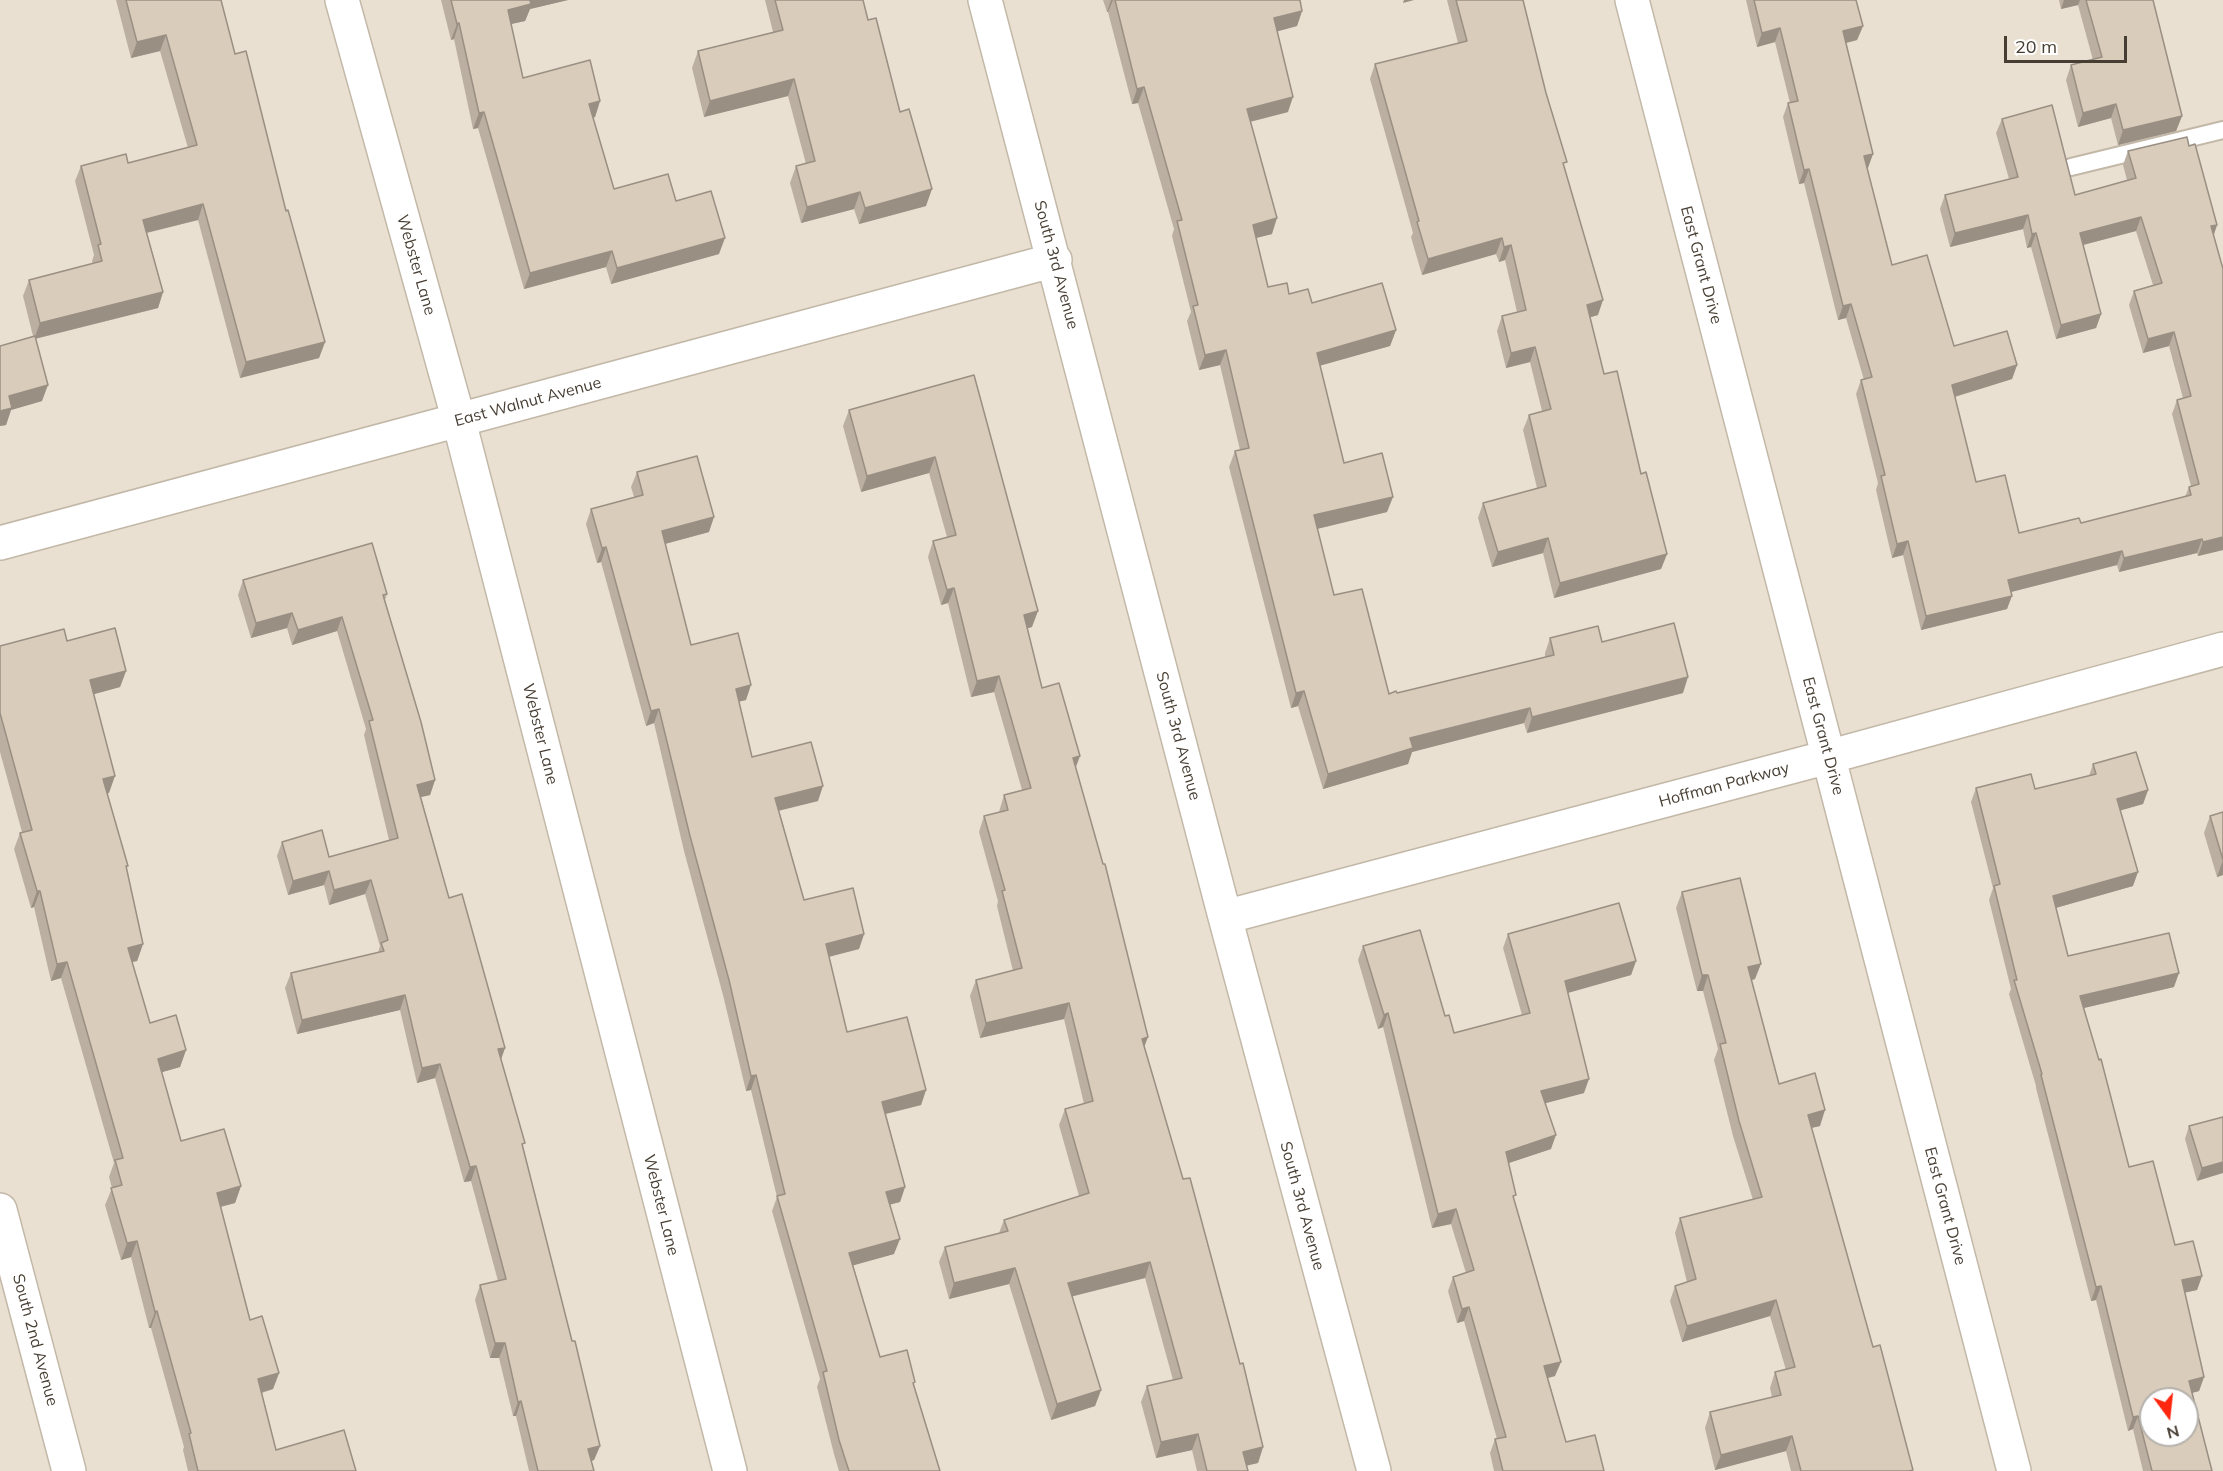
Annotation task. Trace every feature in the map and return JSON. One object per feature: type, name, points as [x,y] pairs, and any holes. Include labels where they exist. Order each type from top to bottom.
[{"type":"street","name":"Webster Lane","points":[[342,0],[459,421],[730,1471]]},
{"type":"street","name":"South 3rd Avenue","points":[[985,0],[1055,260],[1225,917],[1374,1471]]},
{"type":"street","name":"East Grant Drive","points":[[1632,0],[2014,1471]]},
{"type":"street","name":"East Walnut Avenue","points":[[0,543],[1055,260]]},
{"type":"street","name":"Hoffman Parkway","points":[[1225,917],[1828,757],[2223,649]]},
{"type":"street","name":"South 2nd Avenue","points":[[0,1210],[69,1471]]},
{"type":"lane","points":[[2070,167],[2223,130]]},
{"type":"shaded area","points":[[0,0],[2223,0],[2223,1471],[0,1471]]},
{"type":"building","points":[[126,0],[221,0],[235,54],[246,51],[286,211],[288,210],[325,342],[246,362],[203,204],[143,220],[163,292],[40,323],[29,280],[102,261],[98,245],[101,244],[81,166],[126,154],[128,163],[197,145],[166,35],[137,42]]},
{"type":"building","points":[[451,0],[530,0],[531,4],[508,10],[523,78],[590,60],[600,101],[589,104],[614,189],[668,174],[676,201],[711,191],[725,238],[617,268],[612,251],[530,273],[484,112],[479,113],[459,23],[457,24]]},
{"type":"building","points":[[775,0],[863,0],[868,20],[876,18],[900,112],[909,109],[932,189],[865,208],[860,192],[807,207],[796,166],[815,161],[794,79],[710,101],[698,51],[783,30]]},
{"type":"building","points":[[1115,0],[1300,0],[1302,11],[1274,18],[1293,97],[1247,109],[1277,218],[1253,225],[1268,287],[1287,283],[1289,294],[1308,289],[1312,303],[1382,283],[1396,330],[1317,353],[1344,463],[1382,453],[1393,497],[1314,515],[1334,595],[1362,589],[1389,694],[1554,655],[1550,638],[1598,626],[1602,642],[1674,623],[1688,677],[1532,717],[1530,708],[1410,738],[1413,748],[1328,774],[1304,691],[1296,693],[1235,451],[1249,448],[1226,350],[1205,355],[1193,306],[1198,305],[1177,221],[1182,220],[1144,87],[1137,89]]},
{"type":"building","points":[[1456,0],[1523,0],[1546,93],[1567,162],[1563,163],[1603,300],[1587,305],[1604,374],[1617,371],[1641,474],[1646,472],[1667,554],[1560,583],[1548,538],[1498,552],[1483,503],[1546,486],[1529,415],[1551,409],[1535,347],[1511,353],[1502,316],[1526,310],[1511,245],[1504,247],[1502,238],[1428,259],[1375,64],[1467,41]]},
{"type":"building","points":[[1754,0],[1856,0],[1863,26],[1843,31],[1873,154],[1864,156],[1892,265],[1927,255],[1954,346],[2007,331],[2017,365],[1952,385],[1976,482],[2005,475],[2019,533],[2079,518],[2081,523],[2191,495],[2189,487],[2199,484],[2177,400],[2191,396],[2174,332],[2148,339],[2134,291],[2162,283],[2141,217],[2080,233],[2101,314],[2061,325],[2036,233],[2032,234],[2028,215],[1955,233],[1945,195],[2018,177],[2002,119],[2052,105],[2075,195],[2136,178],[2128,151],[2187,137],[2189,146],[2195,144],[2217,225],[2211,226],[2223,269],[2223,537],[2203,542],[2202,539],[2124,558],[2122,551],[2008,580],[2012,596],[1926,616],[1908,541],[1897,544],[1881,476],[1885,475],[1861,380],[1872,377],[1851,304],[1843,306],[1809,169],[1804,170],[1788,103],[1798,101],[1780,28],[1762,33]]},
{"type":"building","points":[[2086,0],[2153,0],[2182,116],[2123,130],[2116,104],[2083,113],[2071,65],[2102,57]]},
{"type":"building","points":[[35,336],[48,385],[9,396],[12,408],[0,411],[0,346]]},
{"type":"building","points":[[974,375],[1038,611],[1024,615],[1042,688],[1059,683],[1080,756],[1073,758],[1103,864],[1105,864],[1148,1037],[1142,1039],[1183,1179],[1190,1178],[1240,1364],[1243,1363],[1263,1447],[1243,1452],[1248,1471],[1207,1471],[1198,1434],[1161,1442],[1147,1386],[1182,1378],[1150,1262],[1068,1283],[1101,1390],[1057,1404],[1015,1268],[954,1283],[945,1247],[1008,1231],[1004,1220],[1089,1193],[1065,1109],[1093,1101],[1069,1003],[986,1023],[976,980],[1022,968],[1002,891],[1005,890],[984,816],[1008,810],[1004,795],[1031,788],[999,676],[977,681],[954,588],[947,590],[933,541],[956,535],[935,457],[867,476],[849,410]]},
{"type":"building","points":[[697,456],[714,517],[662,531],[691,645],[738,633],[751,685],[736,689],[752,757],[811,742],[823,786],[775,798],[804,900],[853,888],[864,934],[826,944],[847,1032],[907,1017],[926,1090],[882,1102],[905,1187],[886,1192],[900,1239],[849,1253],[880,1357],[907,1350],[915,1382],[913,1383],[940,1471],[849,1471],[823,1372],[827,1371],[777,1196],[785,1194],[756,1075],[751,1076],[729,980],[659,709],[651,711],[606,547],[602,548],[591,509],[643,495],[637,472]]},
{"type":"building","points":[[372,543],[387,594],[383,595],[421,722],[435,780],[417,785],[449,898],[462,894],[505,1048],[498,1049],[525,1143],[522,1144],[572,1341],[575,1341],[600,1446],[588,1449],[594,1471],[538,1471],[521,1401],[518,1402],[505,1343],[495,1343],[480,1285],[506,1279],[476,1166],[470,1167],[440,1064],[422,1068],[405,995],[302,1020],[291,973],[384,951],[381,943],[388,940],[371,880],[334,890],[329,871],[293,881],[282,842],[322,830],[329,857],[398,838],[369,721],[373,720],[342,617],[298,630],[292,613],[256,623],[243,580]]},
{"type":"building","points":[[115,628],[126,671],[90,680],[115,776],[103,779],[128,866],[126,866],[143,944],[128,948],[150,1023],[176,1015],[186,1050],[158,1059],[181,1141],[224,1129],[241,1186],[217,1193],[250,1320],[262,1316],[279,1373],[258,1379],[276,1450],[344,1430],[356,1471],[198,1471],[189,1434],[191,1433],[157,1311],[155,1312],[137,1241],[127,1243],[111,1188],[122,1185],[115,1160],[123,1158],[67,962],[57,964],[40,891],[37,891],[20,833],[32,830],[0,713],[0,646],[64,629],[67,641]]},
{"type":"building","points":[[2136,752],[2148,790],[2117,799],[2138,872],[2053,896],[2068,956],[2169,933],[2179,973],[2080,996],[2099,1060],[2101,1059],[2129,1167],[2153,1161],[2175,1245],[2193,1241],[2202,1276],[2182,1280],[2204,1377],[2189,1381],[2191,1387],[2139,1387],[2139,1420],[2138,1416],[2133,1417],[2101,1286],[2096,1287],[2042,1074],[2014,980],[2017,980],[1994,886],[2000,884],[1976,788],[2031,774],[2035,789],[2096,774],[2093,764]]},
{"type":"building","points":[[2223,812],[2223,860],[2210,816]]},
{"type":"building","points":[[1740,878],[1761,964],[1748,967],[1779,1084],[1815,1073],[1825,1110],[1808,1115],[1873,1347],[1880,1345],[1913,1470],[1801,1471],[1792,1436],[1721,1455],[1710,1412],[1781,1395],[1775,1372],[1795,1367],[1776,1300],[1687,1326],[1675,1286],[1696,1279],[1680,1218],[1762,1197],[1739,1121],[1720,1044],[1726,1043],[1708,975],[1702,975],[1682,892]]},
{"type":"building","points":[[1619,903],[1636,961],[1565,981],[1589,1079],[1541,1091],[1556,1135],[1506,1152],[1516,1195],[1513,1196],[1561,1362],[1544,1366],[1566,1442],[1595,1435],[1604,1471],[1503,1471],[1495,1439],[1506,1437],[1469,1307],[1462,1309],[1453,1277],[1474,1270],[1456,1209],[1438,1214],[1388,1013],[1384,1015],[1363,946],[1420,930],[1445,1016],[1449,1015],[1454,1033],[1530,1013],[1508,934]]},
{"type":"building","points":[[2223,1117],[2223,1162],[2202,1168],[2189,1126]]},
{"type":"building","points":[[2199,1420],[2212,1471],[2152,1471],[2146,1447],[2199,1447]]}]
